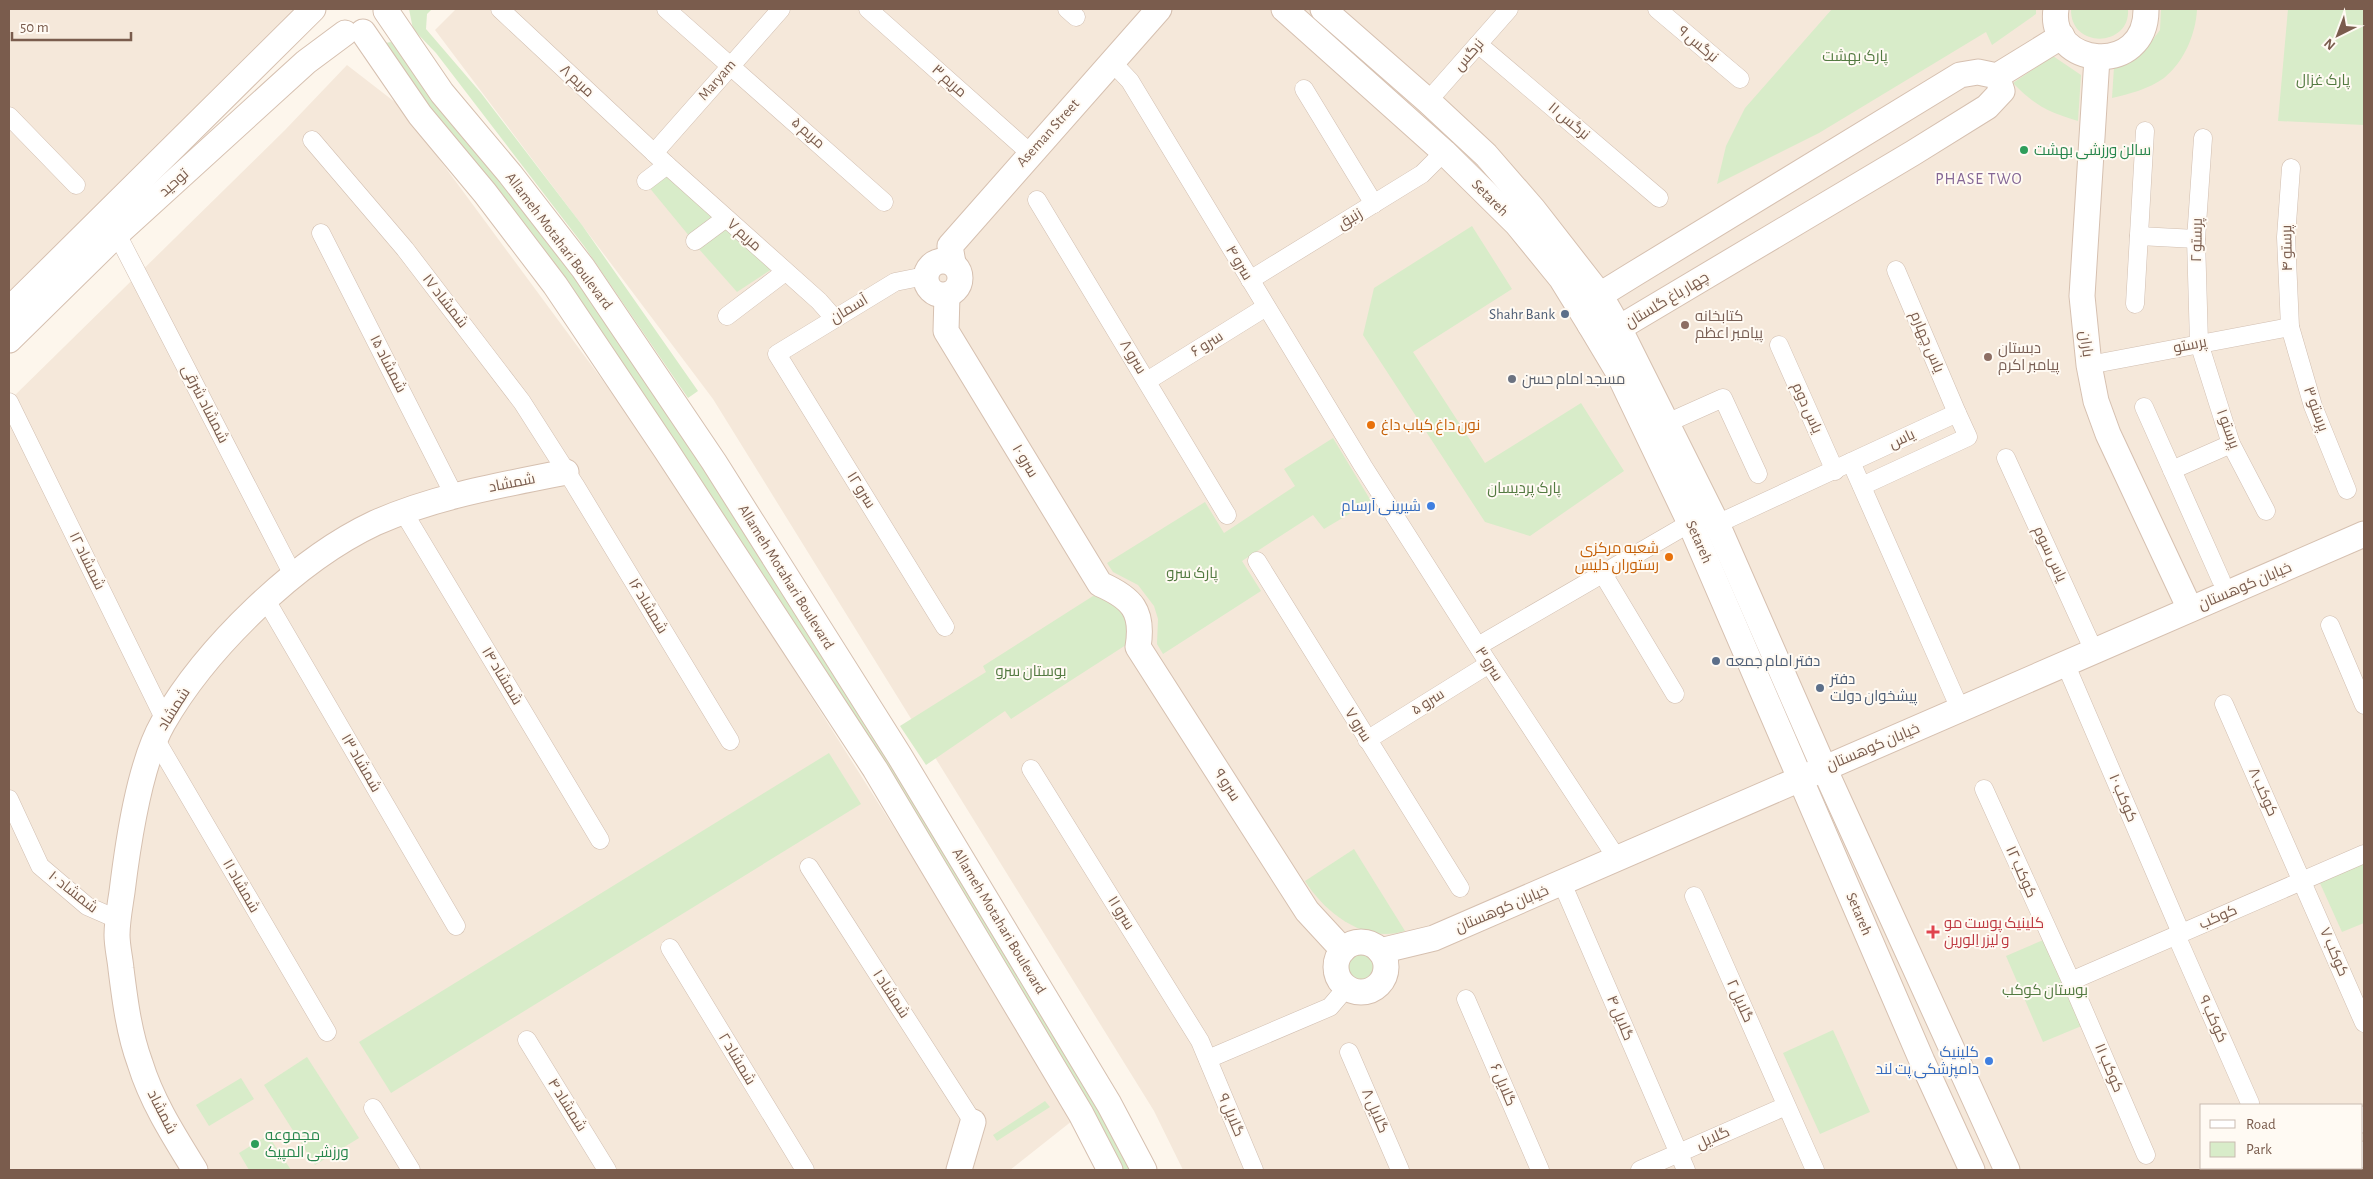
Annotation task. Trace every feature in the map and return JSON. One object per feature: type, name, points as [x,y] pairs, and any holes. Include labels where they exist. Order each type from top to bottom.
[{"type":"street","name":"توحید","points":[[9,340],[110,225],[313,9]]},
{"type":"street","name":"Allameh Motahari Boulevard","points":[[322,9],[331,24],[354,33],[485,193],[554,285],[876,768],[1081,1114],[1110,1170]]},
{"type":"street","name":"مریم ۸","points":[[500,9],[654,152]]},
{"type":"street","name":"مریم ۵","points":[[666,9],[731,64],[884,202]]},
{"type":"street","name":"Maryam","points":[[654,152],[781,9]]},
{"type":"street","name":"مریم ۳","points":[[868,9],[1030,153]]},
{"type":"street","name":"Aseman Street","points":[[953,263],[950,246],[1030,153],[1159,9]]},
{"type":"street","name":"Setareh","points":[[1284,9],[1444,152],[1517,224],[1561,278],[1617,370],[1690,523],[1918,1052],[1972,1170]]},
{"type":"street","name":"Setareh","points":[[1323,9],[1428,101],[1498,169],[1533,209],[1600,295],[1620,328],[1717,524],[1824,768],[2007,1170]]},
{"type":"street","name":"نرگس","points":[[1428,101],[1509,9]]},
{"type":"street","name":"نرگس ۹","points":[[1657,9],[1740,79]]},
{"type":"street","points":[[2056,9],[2058,26],[2062,36],[2070,46],[2081,53],[2097,58],[2117,55],[2130,48],[2142,33],[2146,20],[2146,9]]},
{"type":"street","name":"توحید","points":[[9,310],[306,62],[354,33],[376,24],[386,10]]},
{"type":"street","name":"Allameh Motahari Boulevard","points":[[386,10],[442,93],[510,174],[583,268],[714,462],[899,755],[1109,1104],[1144,1170]]},
{"type":"street","name":"چهار باغ گلستان","points":[[1590,325],[1620,328],[1913,153],[1987,107],[2000,84],[2062,36]]},
{"type":"street","name":"نرگس ۱۱","points":[[1478,44],[1659,198]]},
{"type":"street","name":"باران","points":[[2097,58],[2082,296],[2096,401],[2108,434],[2190,609]]},
{"type":"street","name":"سرو ۴","points":[[1112,62],[1130,80],[1363,466]]},
{"type":"street","points":[[1590,325],[1600,295],[1960,75],[1978,72],[2000,84]]},
{"type":"street","points":[[1304,89],[1374,204]]},
{"type":"street","points":[[9,116],[76,185]]},
{"type":"street","points":[[2135,304],[2145,131]]},
{"type":"street","name":"پرستو ۲","points":[[2199,343],[2196,239],[2203,138]]},
{"type":"street","name":"شمشاد ۱۷","points":[[312,140],[405,249],[471,334],[522,402],[566,472]]},
{"type":"street","name":"مریم ۷","points":[[654,152],[834,318]]},
{"type":"street","name":"زنبق","points":[[1250,280],[1422,174],[1444,152]]},
{"type":"street","points":[[646,181],[668,165]]},
{"type":"street","name":"پرستو ۴","points":[[2290,327],[2286,237],[2291,168]]},
{"type":"street","name":"سرو ۸","points":[[1037,200],[1227,515]]},
{"type":"street","points":[[695,241],[726,218]]},
{"type":"street","name":"شمشاد شرقی","points":[[110,225],[294,574]]},
{"type":"street","name":"شمشاد ۱۵","points":[[321,233],[454,495]]},
{"type":"street","points":[[2139,236],[2196,239]]},
{"type":"street","points":[[947,260],[953,263],[960,272],[960,283],[957,288],[947,294],[936,294],[928,287],[927,270],[935,262],[947,260]]},
{"type":"street","name":"یاس چهارم","points":[[1896,270],[1958,413]]},
{"type":"street","points":[[728,316],[785,272]]},
{"type":"street","name":"آسمان","points":[[777,354],[895,282],[926,276]]},
{"type":"street","name":"سرو ۱۰","points":[[947,294],[946,331],[1100,584],[1121,593],[1135,609]]},
{"type":"street","name":"سرو ۶","points":[[1147,381],[1266,307]]},
{"type":"street","name":"پرستو","points":[[2090,365],[2290,327]]},
{"type":"street","name":"پرستو ۳","points":[[2290,327],[2313,406],[2347,490]]},
{"type":"street","name":"پرستو ۱","points":[[2199,343],[2231,444],[2266,511]]},
{"type":"street","name":"یاس دوم","points":[[1779,345],[1835,471]]},
{"type":"street","name":"سرو ۱۲","points":[[777,354],[946,627]]},
{"type":"street","points":[[1667,423],[1723,398],[1758,474]]},
{"type":"street","name":"شمشاد ۱۲","points":[[9,402],[160,730]]},
{"type":"street","points":[[2144,408],[2222,580]]},
{"type":"street","name":"یاس","points":[[1717,524],[1958,413],[1968,438],[1862,486]]},
{"type":"street","points":[[2172,470],[2231,444]]},
{"type":"street","name":"یاس سوم","points":[[2006,458],[2094,650]]},
{"type":"street","points":[[1851,462],[1960,709]]},
{"type":"street","name":"سرو ۳","points":[[1363,466],[1488,664],[1618,860]]},
{"type":"street","name":"شمشاد","points":[[186,1167],[157,1107],[140,1063],[126,1012],[117,935],[126,858],[143,774],[160,730],[201,669],[266,600],[294,574],[334,547],[375,524],[454,495],[566,472]]},
{"type":"street","name":"شمشاد ۱۶","points":[[566,472],[730,741]]},
{"type":"street","name":"شمشاد ۱۴","points":[[404,513],[600,840]]},
{"type":"street","points":[[1478,646],[1690,523]]},
{"type":"street","name":"خیابان کوهستان","points":[[1380,951],[1434,938],[1618,860],[2064,663],[2364,534]]},
{"type":"street","name":"سرو ۷","points":[[1257,561],[1460,888]]},
{"type":"street","points":[[1603,574],[1675,694]]},
{"type":"street","name":"شمشاد ۱۳","points":[[266,600],[456,926]]},
{"type":"street","name":"سرو ۹","points":[[1135,609],[1141,631],[1138,647],[1308,911],[1343,950]]},
{"type":"street","points":[[2330,625],[2364,705]]},
{"type":"street","name":"کوکب ۱۰","points":[[2064,663],[2179,934]]},
{"type":"street","name":"سرو ۵","points":[[1367,740],[1488,664]]},
{"type":"street","name":"کوکب ۸","points":[[2224,704],[2303,880]]},
{"type":"street","name":"شمشاد ۱۱","points":[[160,730],[327,1032]]},
{"type":"street","name":"سرو ۱۱","points":[[1031,769],[1200,1041],[1208,1059]]},
{"type":"street","name":"کوکب ۱۲","points":[[1984,789],[2071,981]]},
{"type":"street","name":"شمشاد ۱۰","points":[[9,800],[40,866],[87,906],[119,920]]},
{"type":"street","name":"کوکب","points":[[2071,981],[2364,854]]},
{"type":"street","name":"شمشاد ۱","points":[[809,867],[973,1122]]},
{"type":"street","name":"کوکب ۷","points":[[2303,880],[2364,1023]]},
{"type":"street","name":"گلایل ۴","points":[[1562,883],[1686,1170]]},
{"type":"street","name":"گلایل ۲","points":[[1694,896],[1815,1170]]},
{"type":"street","name":"کوکب ۹","points":[[2179,934],[2250,1103]]},
{"type":"street","points":[[1366,943],[1380,951],[1384,958],[1385,973],[1377,986],[1362,992],[1347,987],[1341,982],[1336,966],[1343,950],[1350,945],[1366,943]]},
{"type":"street","name":"شمشاد ۲","points":[[670,948],[805,1170]]},
{"type":"street","name":"کوکب ۱۱","points":[[2071,981],[2146,1155]]},
{"type":"street","points":[[1208,1059],[1330,1007],[1347,987]]},
{"type":"street","name":"گلایل ۶","points":[[1466,999],[1540,1170]]},
{"type":"street","name":"شمشاد ۴","points":[[527,1040],[607,1170]]},
{"type":"street","name":"گلایل ۸","points":[[1349,1052],[1400,1170]]},
{"type":"street","name":"گلایل ۹","points":[[1208,1059],[1254,1170]]},
{"type":"street","name":"گلایل","points":[[1640,1170],[1786,1106]]},
{"type":"street","points":[[373,1108],[411,1170]]},
{"type":"street","points":[[959,1170],[973,1122]]},
{"type":"shaded area","points":[[9,9],[322,9],[9,318]]},
{"type":"shaded area","points":[[456,9],[2364,9],[2364,1120],[2363,1104],[2200,1104],[2200,1169],[2252,1169],[2250,1170],[1183,1170],[1154,1111],[713,399],[435,30]]},
{"type":"shaded area","points":[[347,65],[400,106],[660,458],[1077,1117],[1010,1170],[9,1170],[9,401],[285,130]]},
{"type":"green space","points":[[409,9],[432,9],[427,14],[426,29],[481,93],[582,225],[698,391],[688,398],[584,246],[436,53],[413,29]]},
{"type":"green space","name":"پارک بهشت","points":[[1832,9],[2036,9],[2036,14],[1992,45],[1986,32],[1819,133],[1717,184],[1726,146],[1745,108]]},
{"type":"green space","points":[[2071,9],[2128,9],[2126,22],[2120,31],[2111,37],[2100,39],[2089,37],[2080,32],[2073,22]]},
{"type":"green space","points":[[2161,9],[2197,9],[2188,47],[2177,64],[2164,78],[2139,91],[2112,98],[2114,67],[2142,54],[2160,30]]},
{"type":"green space","name":"پارک غزال","points":[[2288,9],[2364,9],[2364,125],[2278,121]]},
{"type":"green space","points":[[391,42],[541,225],[786,588],[1136,1170],[1122,1170],[944,859],[893,777],[605,336],[551,262],[380,44]]},
{"type":"green space","points":[[2053,56],[2081,75],[2078,121],[2042,107],[2013,83]]},
{"type":"green space","points":[[669,173],[717,217],[690,237],[648,186]]},
{"type":"green space","name":"پارک پردیسان","points":[[1472,226],[1512,289],[1413,352],[1485,463],[1581,403],[1624,471],[1530,536],[1485,522],[1363,335],[1374,288]]},
{"type":"green space","points":[[728,227],[772,269],[737,292],[698,248]]},
{"type":"green space","name":"پارک سرو","points":[[1333,438],[1371,501],[1324,529],[1313,515],[1242,561],[1261,591],[1163,654],[1157,644],[1158,619],[1154,606],[1138,585],[1113,572],[1107,563],[1205,502],[1224,533],[1295,486],[1284,469]]},
{"type":"green space","name":"بوستان سرو","points":[[1093,596],[1108,599],[1121,610],[1131,628],[1126,645],[1011,719],[1005,711],[926,765],[900,726],[986,672],[983,666]]},
{"type":"green space","points":[[829,753],[861,804],[391,1093],[359,1042]]},
{"type":"green space","points":[[1354,849],[1405,931],[1390,934],[1375,933],[1348,923],[1323,904],[1305,881]]},
{"type":"green space","points":[[2364,861],[2364,923],[2342,932],[2319,881]]},
{"type":"green space","name":"بوستان کوکب","points":[[2048,938],[2084,1025],[2043,1042],[2006,956]]},
{"type":"green space","points":[[1363,949],[1374,954],[1379,965],[1374,976],[1363,981],[1352,976],[1347,965],[1352,954]]},
{"type":"green space","points":[[1833,1030],[1870,1112],[1820,1134],[1783,1053]]},
{"type":"green space","points":[[307,1057],[359,1138],[315,1165],[264,1085]]},
{"type":"green space","points":[[241,1078],[254,1099],[209,1126],[196,1105]]},
{"type":"green space","points":[[1045,1101],[1050,1107],[997,1141],[993,1135]]},
{"type":"green space","points":[[268,1135],[291,1170],[249,1170],[239,1153]]},
{"type":"place","name":"سالن ورزشی بهشت","points":[[2024,150]]},
{"type":"place","name":"Shahr Bank","points":[[1565,314]]},
{"type":"place","name":"کتابخانه پیامبر اعظم","points":[[1685,325]]},
{"type":"place","name":"دبستان پیامبر اکرم","points":[[1988,357]]},
{"type":"place","name":"مسجد امام حسن","points":[[1512,379]]},
{"type":"place","name":"نون داغ کباب داغ","points":[[1371,425]]},
{"type":"place","name":"شیرینی آرسام","points":[[1431,506]]},
{"type":"place","name":"شعبه مرکزی رستوران دلیس","points":[[1669,557]]},
{"type":"place","name":"دفتر امام جمعه","points":[[1716,661]]},
{"type":"place","name":"دفتر پیشخوان دولت","points":[[1820,688]]},
{"type":"place","name":"کلینیک پوست مو و لیزر اِلورین","points":[[1933,932]]},
{"type":"place","name":"کلینیک دامپزشکی پت لند","points":[[1989,1061]]},
{"type":"place","name":"مجموعه ورزشی المپیک","points":[[255,1144]]},
{"type":"district","name":"PHASE TWO","points":[[1979,179]]}]
